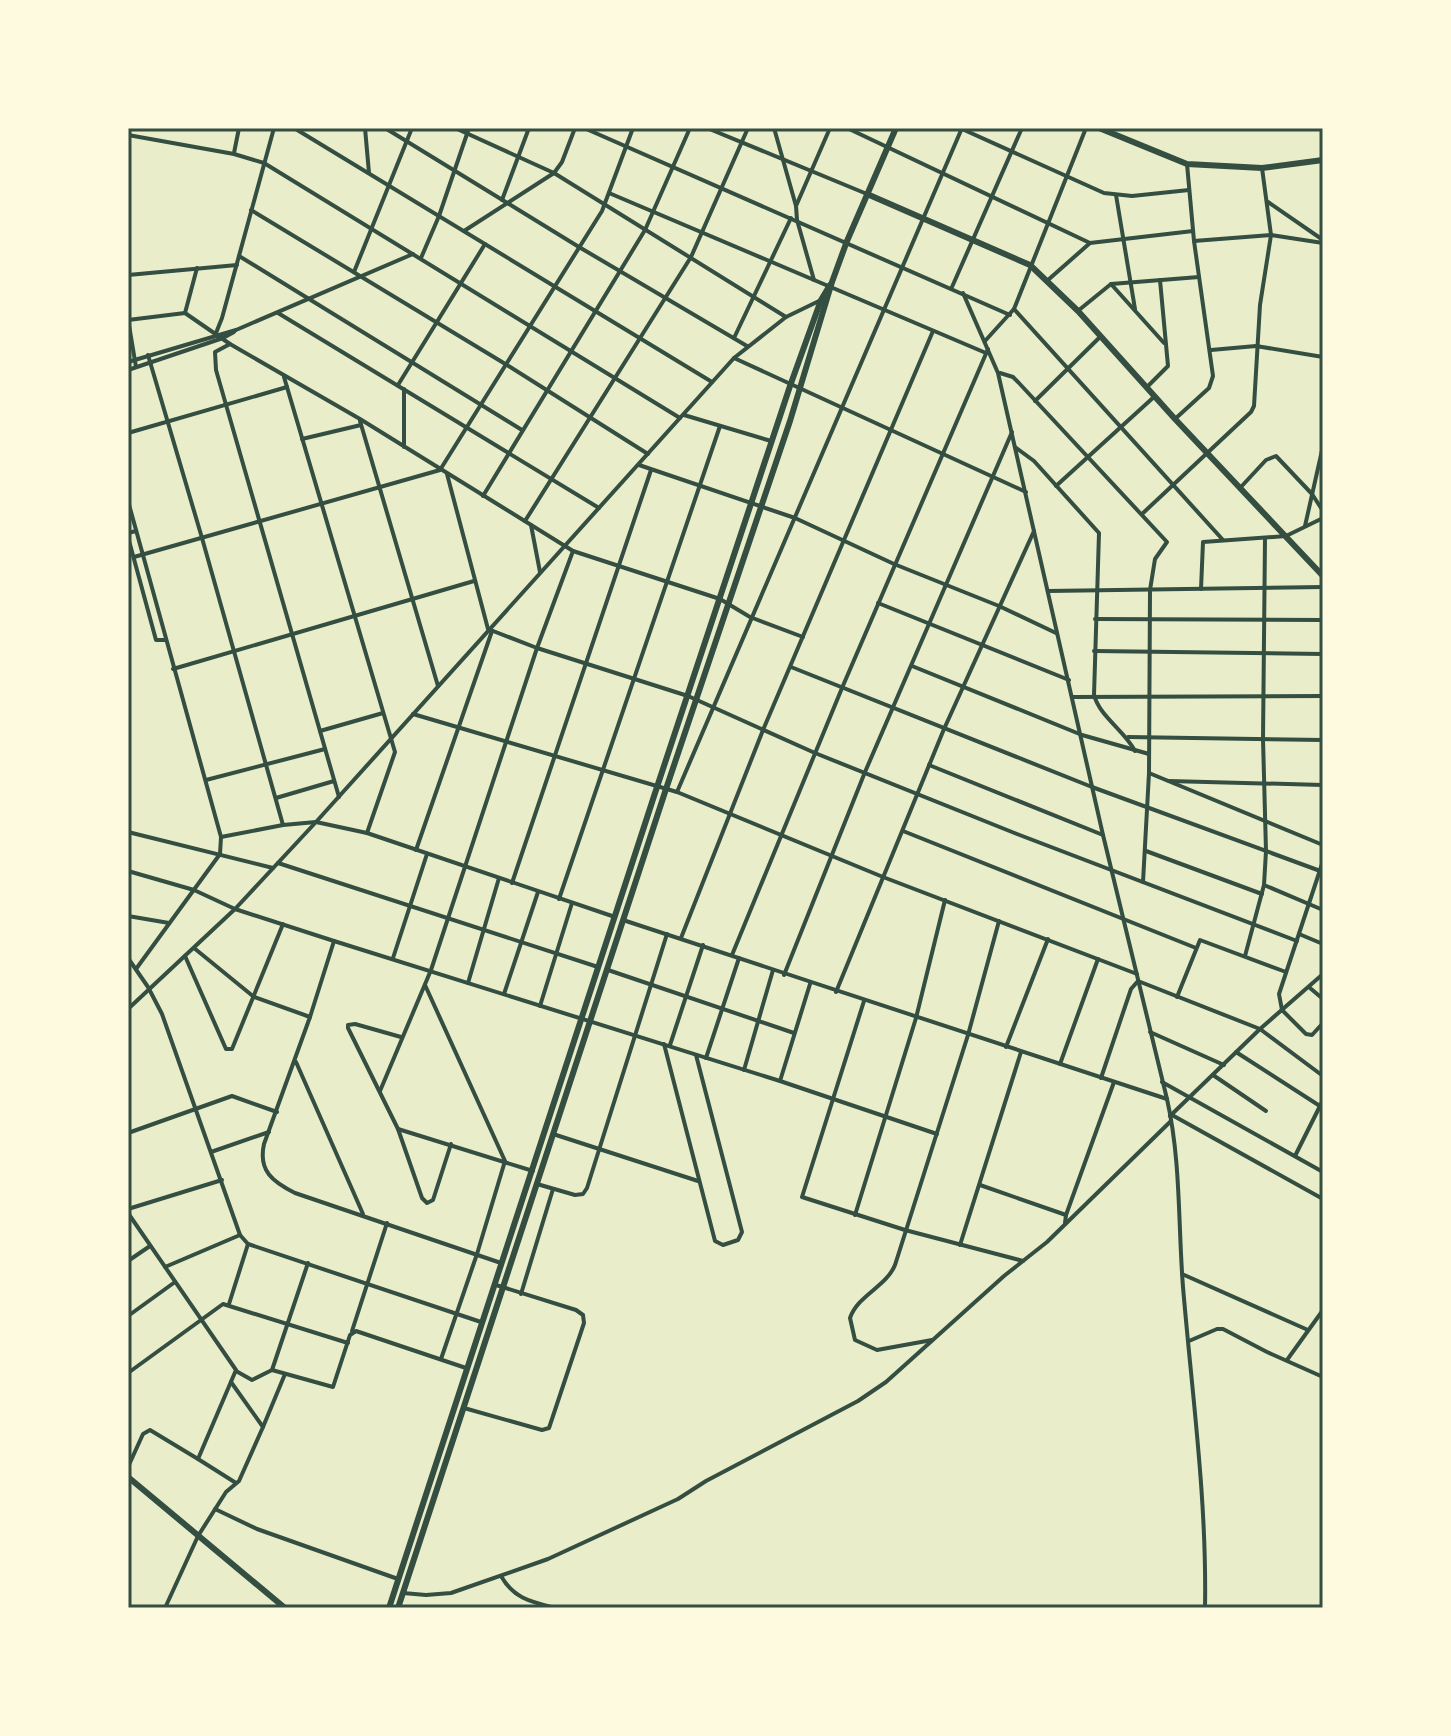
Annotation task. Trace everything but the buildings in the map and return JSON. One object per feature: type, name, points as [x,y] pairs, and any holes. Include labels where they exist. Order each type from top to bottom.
[{"type":"main road","points":[[389,1608],[790,386],[896,128]]},
{"type":"main road","points":[[1099,128],[1187,164],[1262,168],[1323,160]]},
{"type":"main road","points":[[867,194],[1030,265],[1048,280],[1323,575]]},
{"type":"main road","points":[[398,1608],[800,390],[824,299]]},
{"type":"main road","points":[[128,1477],[285,1608]]},
{"type":"main road","points":[[422,1507],[431,1510]]},
{"type":"main road","points":[[404,1560],[413,1563]]},
{"type":"street","points":[[234,154],[239,128]]},
{"type":"street","points":[[219,335],[274,128]]},
{"type":"street","points":[[294,128],[712,382]]},
{"type":"street","points":[[365,128],[369,174]]},
{"type":"street","points":[[385,128],[619,272],[747,346]]},
{"type":"street","points":[[354,272],[412,128]]},
{"type":"street","points":[[455,128],[468,130],[554,173],[786,317]]},
{"type":"street","points":[[502,200],[529,128]]},
{"type":"street","points":[[464,231],[554,173],[562,162],[575,128]]},
{"type":"street","points":[[584,128],[1010,315]]},
{"type":"street","points":[[134,557],[440,470],[606,204],[633,128]]},
{"type":"street","points":[[483,496],[645,230],[690,128]]},
{"type":"street","points":[[707,128],[867,194]]},
{"type":"street","points":[[525,521],[691,257],[748,128]]},
{"type":"street","points":[[774,128],[814,280]]},
{"type":"street","points":[[796,206],[830,128]]},
{"type":"street","points":[[847,128],[1090,243],[1193,231]]},
{"type":"street","points":[[677,792],[962,128],[1065,177],[1116,195],[1189,190]]},
{"type":"street","points":[[952,288],[1022,128]]},
{"type":"street","points":[[985,342],[1014,309],[1086,128]]},
{"type":"street","points":[[421,258],[439,216],[468,130]]},
{"type":"street","points":[[128,135],[234,154],[264,163],[682,416],[773,442]]},
{"type":"street","points":[[1175,419],[1212,384],[1187,164]]},
{"type":"street","points":[[1142,514],[1254,406],[1256,346],[1271,235],[1262,168]]},
{"type":"street","points":[[609,193],[987,351]]},
{"type":"street","points":[[1116,195],[1135,309]]},
{"type":"street","points":[[1268,202],[1323,241]]},
{"type":"street","points":[[251,210],[648,454]]},
{"type":"street","points":[[734,338],[791,218]]},
{"type":"street","points":[[1194,241],[1271,235],[1323,241]]},
{"type":"street","points":[[1048,280],[1090,243]]},
{"type":"street","points":[[404,448],[401,388],[412,362],[485,244]]},
{"type":"street","points":[[128,362],[236,330],[413,254]]},
{"type":"street","points":[[239,256],[522,430]]},
{"type":"street","points":[[128,275],[237,265]]},
{"type":"street","points":[[185,313],[197,268]]},
{"type":"street","points":[[1078,311],[1111,284],[1199,277]]},
{"type":"street","points":[[1147,387],[1167,369],[1160,280]]},
{"type":"street","points":[[1111,284],[1166,344]]},
{"type":"street","points":[[963,293],[998,373],[1171,1117],[1177,1165],[1182,1273],[1201,1464],[1206,1556],[1205,1608]]},
{"type":"street","points":[[128,1009],[148,987],[235,909],[278,863],[734,358],[786,317],[824,299]]},
{"type":"street","points":[[1014,309],[1223,540]]},
{"type":"street","points":[[136,367],[128,320],[185,313],[230,344],[573,551],[720,599],[750,617],[803,637]]},
{"type":"street","points":[[278,313],[599,508]]},
{"type":"street","points":[[681,938],[763,730],[933,331]]},
{"type":"street","points":[[128,370],[219,335]]},
{"type":"street","points":[[1035,401],[1101,336]]},
{"type":"street","points":[[230,344],[214,356],[339,797]]},
{"type":"street","points":[[1210,350],[1256,346],[1323,357]]},
{"type":"street","points":[[732,955],[894,564],[987,351]]},
{"type":"street","points":[[148,355],[283,825]]},
{"type":"street","points":[[734,358],[1026,492]]},
{"type":"street","points":[[998,373],[1013,377],[1167,542],[1155,559],[1150,590],[1149,773],[1143,882]]},
{"type":"street","points":[[283,375],[395,752],[367,833]]},
{"type":"street","points":[[128,433],[287,387]]},
{"type":"street","points":[[1056,486],[1155,396]]},
{"type":"street","points":[[302,439],[360,422]]},
{"type":"street","points":[[360,422],[438,686]]},
{"type":"street","points":[[559,899],[720,426]]},
{"type":"street","points":[[784,975],[865,772],[1012,432]]},
{"type":"street","points":[[1305,526],[1323,446]]},
{"type":"street","points":[[1014,447],[1026,453],[1100,535],[1094,695],[1098,706],[1128,737],[1135,751]]},
{"type":"street","points":[[1240,488],[1270,456],[1276,456],[1312,494],[1323,511]]},
{"type":"street","points":[[639,465],[795,518],[1056,633]]},
{"type":"street","points":[[512,883],[651,470]]},
{"type":"street","points":[[416,850],[490,630],[474,581],[447,474]]},
{"type":"street","points":[[128,501],[221,837],[220,854],[136,969]]},
{"type":"street","points":[[1201,589],[1203,542],[1286,536],[1323,518]]},
{"type":"street","points":[[531,525],[540,572]]},
{"type":"street","points":[[836,992],[944,729],[1034,530]]},
{"type":"street","points":[[136,531],[128,535],[156,640],[166,640]]},
{"type":"street","points":[[1245,956],[1256,925],[1264,885],[1266,851],[1263,739],[1265,538]]},
{"type":"street","points":[[380,1091],[431,970],[537,648],[573,551]]},
{"type":"street","points":[[173,669],[474,581]]},
{"type":"street","points":[[1048,591],[1323,587]]},
{"type":"street","points":[[878,603],[1069,680]]},
{"type":"street","points":[[1095,619],[1323,620]]},
{"type":"street","points":[[490,630],[688,696],[815,753],[1297,941]]},
{"type":"street","points":[[1094,651],[1323,654]]},
{"type":"street","points":[[912,666],[1082,735],[1149,754]]},
{"type":"street","points":[[791,667],[1092,787],[1321,872]]},
{"type":"street","points":[[1073,697],[1323,696]]},
{"type":"street","points":[[320,731],[383,713]]},
{"type":"street","points":[[413,714],[677,792],[883,877],[1137,974]]},
{"type":"street","points":[[1128,737],[1323,740]]},
{"type":"street","points":[[206,780],[325,749]]},
{"type":"street","points":[[929,765],[1103,835]]},
{"type":"street","points":[[1149,773],[1323,845]]},
{"type":"street","points":[[276,798],[334,781]]},
{"type":"street","points":[[1167,781],[1323,785]]},
{"type":"street","points":[[221,837],[316,822],[367,833],[810,984],[1167,1099]]},
{"type":"street","points":[[903,831],[1196,948]]},
{"type":"street","points":[[128,832],[273,868]]},
{"type":"street","points":[[1146,851],[1262,894]]},
{"type":"street","points":[[393,959],[427,854]]},
{"type":"street","points":[[1323,861],[1279,994],[1282,1010],[1306,1034],[1312,1035],[1323,1023]]},
{"type":"street","points":[[278,863],[598,967]]},
{"type":"street","points":[[128,871],[194,890],[235,909],[780,1081],[937,1134]]},
{"type":"street","points":[[468,983],[499,878]]},
{"type":"street","points":[[1264,885],[1323,910]]},
{"type":"street","points":[[504,994],[538,892]]},
{"type":"street","points":[[855,1215],[916,1018],[945,900]]},
{"type":"street","points":[[540,1006],[572,903]]},
{"type":"street","points":[[128,916],[170,923]]},
{"type":"street","points":[[934,1340],[877,1350],[855,1340],[850,1326],[852,1312],[892,1274],[968,1035],[999,921]]},
{"type":"street","points":[[185,956],[229,1050],[235,1047],[283,924]]},
{"type":"street","points":[[537,1184],[575,1195],[583,1194],[667,934]]},
{"type":"street","points":[[1299,934],[1323,944]]},
{"type":"street","points":[[1006,1047],[1048,939]]},
{"type":"street","points":[[1177,997],[1201,940],[1286,972]]},
{"type":"street","points":[[334,941],[262,1153],[264,1169],[274,1181],[295,1193],[502,1264]]},
{"type":"street","points":[[696,1055],[742,1232],[738,1240],[723,1245],[715,1241],[698,1181],[667,1045],[703,945]]},
{"type":"street","points":[[194,948],[254,997],[310,1017]]},
{"type":"street","points":[[128,958],[162,1014],[240,1235],[248,1244],[484,1323]]},
{"type":"street","points":[[706,1058],[739,958]]},
{"type":"street","points":[[1060,1064],[1098,959]]},
{"type":"street","points":[[608,970],[794,1033]]},
{"type":"street","points":[[744,1070],[773,970]]},
{"type":"street","points":[[403,1593],[440,1595],[548,1559],[678,1499],[706,1481],[840,1412],[886,1382],[1065,1225],[1236,1052],[1323,974]]},
{"type":"street","points":[[1138,981],[1260,1029],[1323,1076]]},
{"type":"street","points":[[1101,1078],[1131,989],[1138,981]]},
{"type":"street","points":[[425,984],[505,1161],[441,1359]]},
{"type":"street","points":[[780,1081],[810,984]]},
{"type":"street","points":[[1309,988],[1323,999]]},
{"type":"street","points":[[864,1001],[802,1197],[905,1230],[1023,1261]]},
{"type":"street","points":[[402,1037],[355,1024],[348,1025],[353,1042],[398,1129],[422,1198],[427,1203],[433,1200],[451,1144]]},
{"type":"street","points":[[1150,1032],[1224,1065]]},
{"type":"street","points":[[960,1245],[1021,1052]]},
{"type":"street","points":[[1236,1052],[1321,1108]]},
{"type":"street","points":[[295,1060],[363,1214]]},
{"type":"street","points":[[1213,1075],[1266,1111]]},
{"type":"street","points":[[1065,1225],[1114,1082]]},
{"type":"street","points":[[1162,1082],[1323,1172]]},
{"type":"street","points":[[128,1133],[236,1095],[277,1112]]},
{"type":"street","points":[[1295,1156],[1323,1100]]},
{"type":"street","points":[[1171,1117],[1323,1199]]},
{"type":"street","points":[[398,1129],[533,1171]]},
{"type":"street","points":[[211,1152],[269,1132]]},
{"type":"street","points":[[553,1134],[698,1181]]},
{"type":"street","points":[[222,1180],[128,1211],[236,1370],[252,1380],[272,1370],[333,1387],[387,1223]]},
{"type":"street","points":[[980,1185],[1066,1215]]},
{"type":"street","points":[[521,1294],[553,1189]]},
{"type":"street","points":[[165,1267],[240,1235]]},
{"type":"street","points":[[229,1304],[248,1244]]},
{"type":"street","points":[[128,1261],[150,1246]]},
{"type":"street","points":[[272,1370],[308,1263]]},
{"type":"street","points":[[1182,1273],[1308,1330]]},
{"type":"street","points":[[128,1316],[175,1282]]},
{"type":"street","points":[[464,1408],[542,1430],[551,1425],[584,1320],[578,1311],[496,1285]]},
{"type":"street","points":[[128,1373],[223,1304],[348,1343]]},
{"type":"street","points":[[1287,1360],[1323,1310]]},
{"type":"street","points":[[1189,1341],[1220,1328],[1322,1375]]},
{"type":"street","points":[[351,1333],[360,1332],[468,1368]]},
{"type":"street","points":[[198,1459],[236,1370]]},
{"type":"street","points":[[165,1608],[198,1536],[226,1492],[236,1483],[285,1374]]},
{"type":"street","points":[[231,1382],[263,1427]]},
{"type":"street","points":[[128,1467],[143,1434],[150,1430],[236,1483]]},
{"type":"street","points":[[215,1509],[257,1529],[398,1579]]},
{"type":"street","points":[[501,1576],[509,1590],[526,1600],[556,1608]]}]
